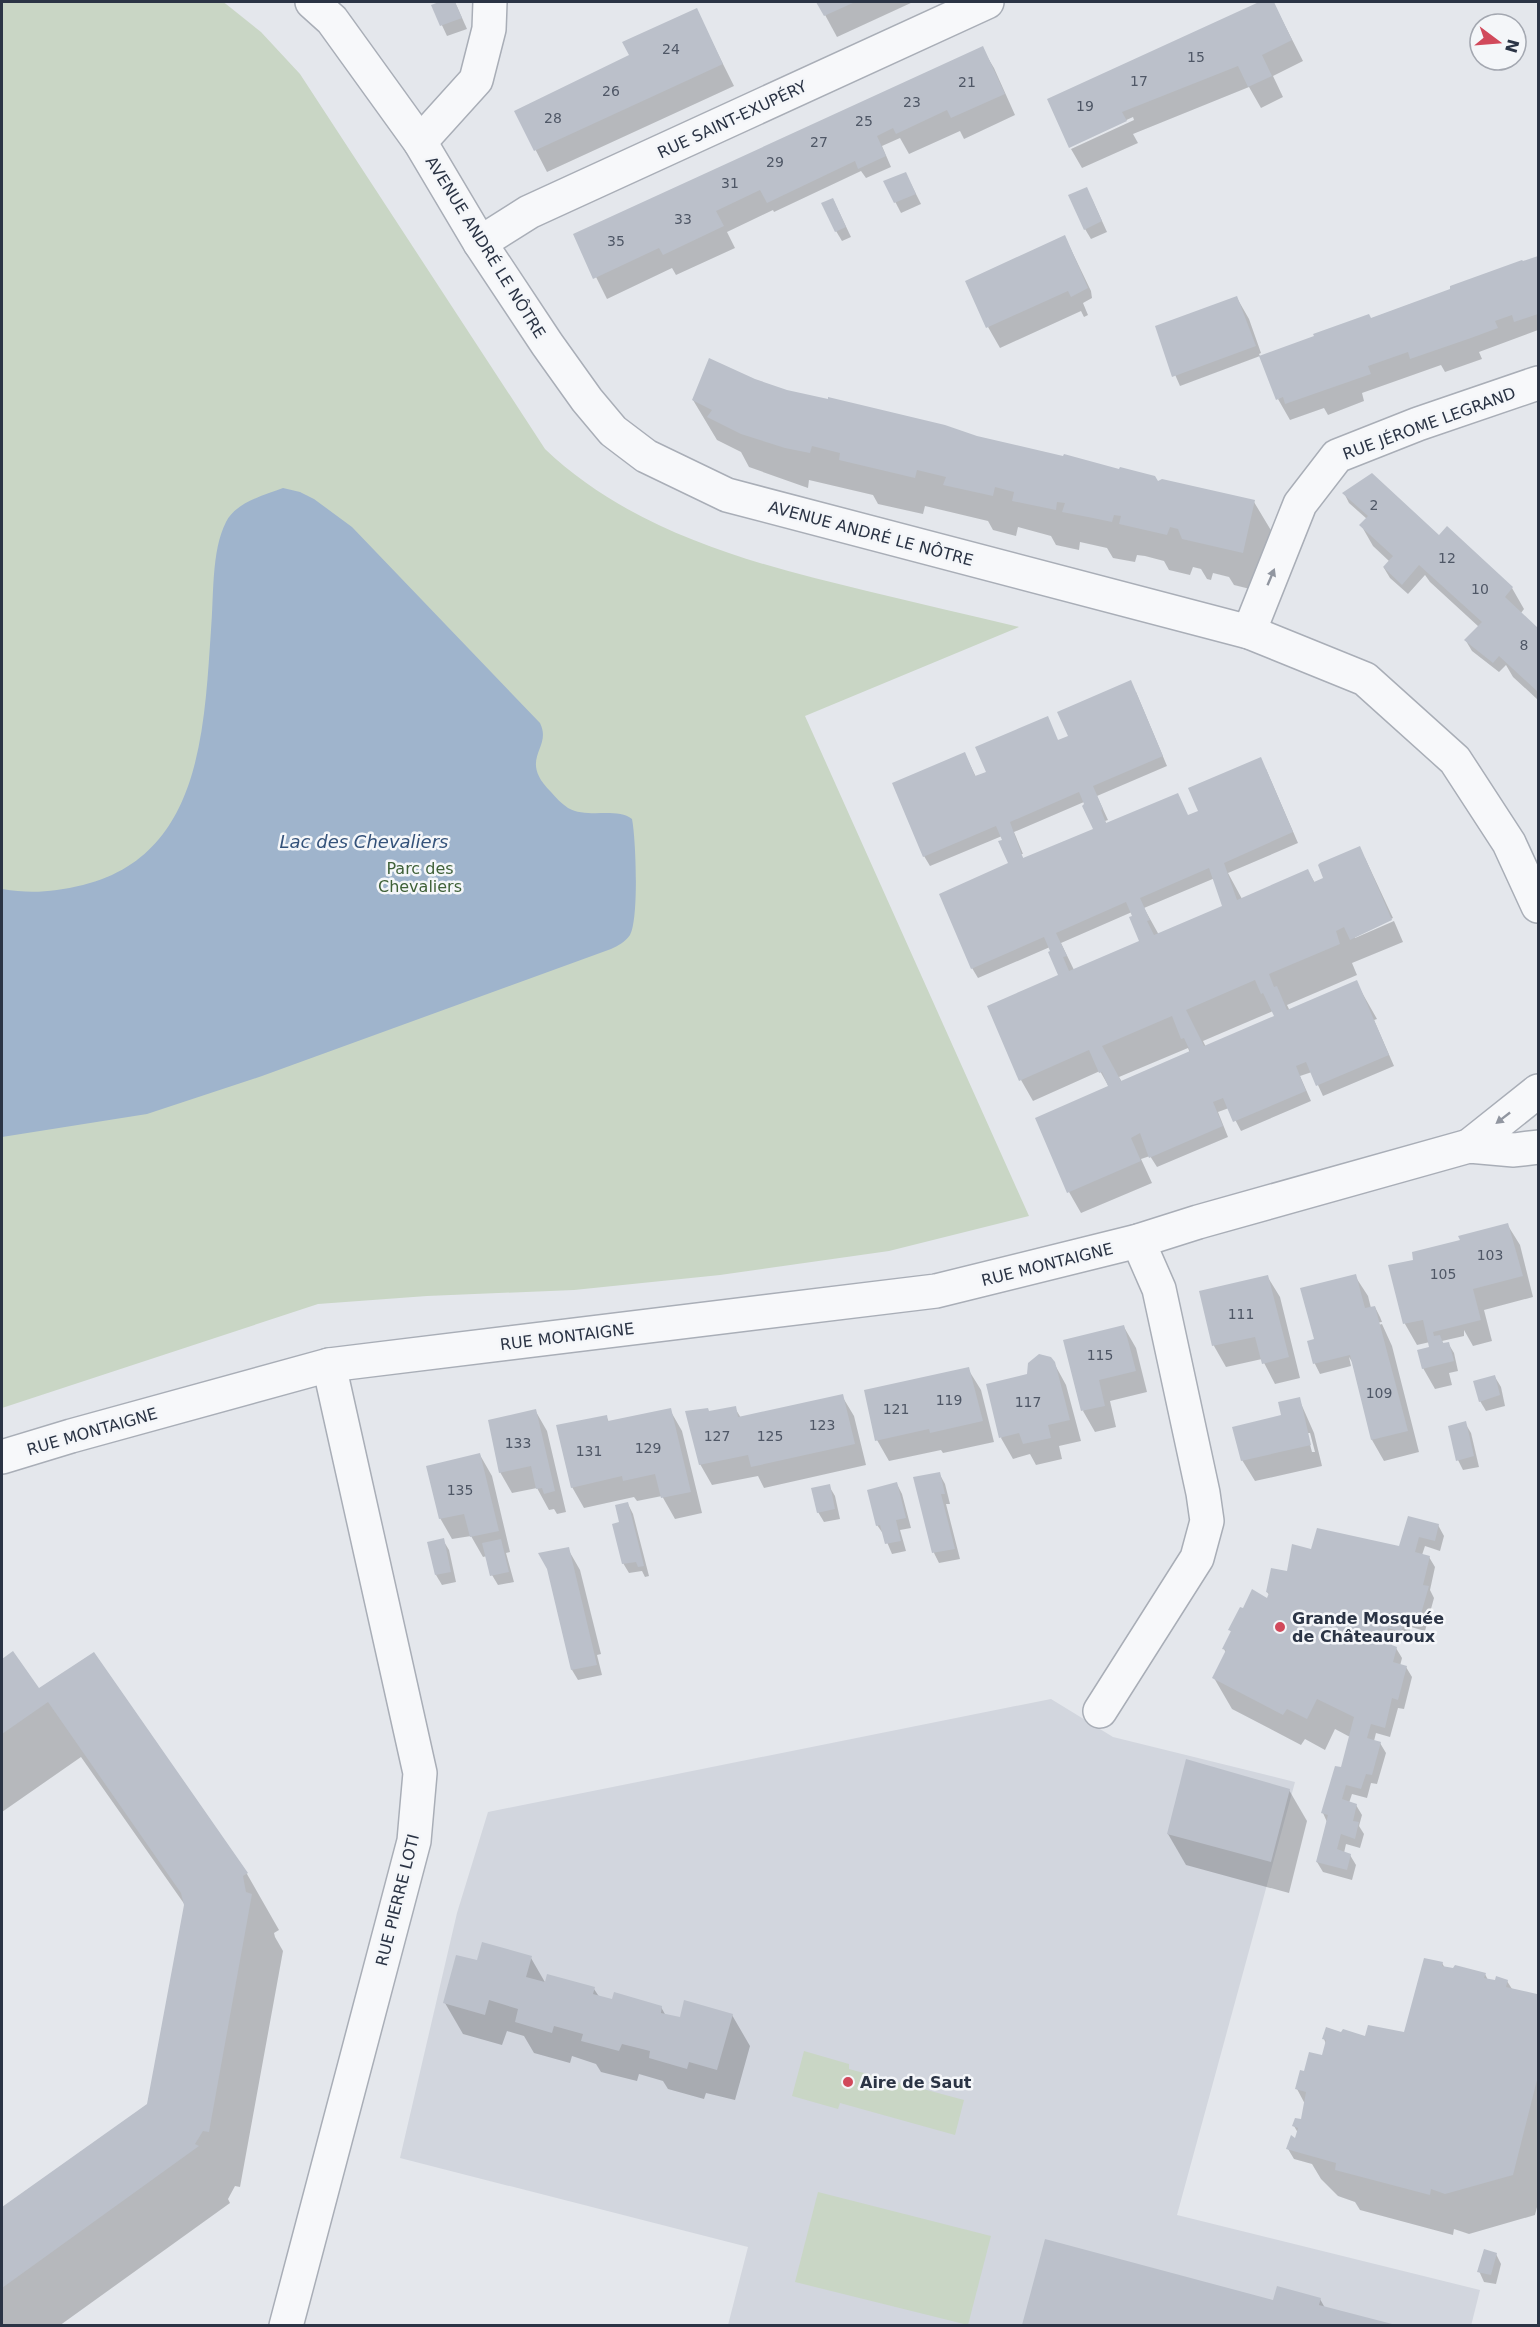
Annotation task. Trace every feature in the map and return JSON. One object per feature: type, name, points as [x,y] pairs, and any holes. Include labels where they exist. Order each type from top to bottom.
[{"type":"street","name":"AVENUE ANDRÉ LE NÔTRE","points":[[312,2],[332,20],[420,142],[480,243],[587,400],[614,431],[646,456],[727,495],[1249,632],[1365,679],[1455,760],[1509,843],[1539,906]]},
{"type":"street","points":[[420,142],[476,80],[489,29],[490,2]]},
{"type":"street","name":"RUE SAINT-EXUPÉRY","points":[[480,243],[529,212],[987,2]]},
{"type":"street","name":"RUE JÉROME LEGRAND","points":[[1249,632],[1300,504],[1337,456],[1418,424],[1539,383]]},
{"type":"street","name":"RUE MONTAIGNE","points":[[1469,1146],[1539,1091]]},
{"type":"street","name":"RUE MONTAIGNE","points":[[2,1457],[329,1365],[936,1291],[1138,1241],[1469,1146],[1514,1150],[1539,1147]]},
{"type":"street","points":[[1100,1711],[1197,1558],[1207,1521],[1203,1493],[1158,1290],[1138,1241]]},
{"type":"street","name":"RUE PIERRE LOTI","points":[[286,2325],[414,1841],[420,1773],[329,1365]]},
{"type":"shaded area","points":[[1051,1699],[1113,1737],[1295,1782],[1177,2215],[1480,2290],[1471,2326],[728,2325],[748,2247],[400,2158],[457,1913],[488,1812]]},
{"type":"green space","name":"Parc des Chevaliers","points":[[2,2],[223,2],[261,32],[300,74],[545,449],[579,478],[616,502],[655,523],[738,556],[824,581],[1019,627],[805,716],[1029,1216],[889,1251],[720,1275],[574,1290],[427,1296],[318,1304],[2,1408]]},
{"type":"green space","name":"Aire de Saut","points":[[804,2051],[849,2064],[849,2069],[964,2100],[955,2135],[840,2103],[838,2109],[792,2096]]},
{"type":"green space","points":[[818,2192],[991,2236],[968,2325],[795,2282]]},
{"type":"water","name":"Lac des Chevaliers","points":[[283,488],[300,492],[314,499],[352,527],[540,723],[543,732],[536,762],[537,771],[541,780],[559,800],[568,808],[576,811],[618,814],[632,819],[636,897],[630,935],[621,944],[611,949],[262,1076],[147,1114],[2,1137],[2,889],[32,892],[62,889],[83,885],[122,870],[152,847],[174,818],[189,784],[199,747],[205,708],[215,560],[221,534],[230,515],[236,510],[251,500]]},
{"type":"building","points":[[439,2],[455,2],[462,18],[440,26],[431,5]]},
{"type":"building","points":[[816,2],[855,2],[824,16]]},
{"type":"building","points":[[1259,2],[1274,2],[1292,40],[1262,55],[1272,76],[1248,87],[1238,66],[1122,112],[1127,121],[1069,148],[1047,99]]},
{"type":"building","points":[[697,8],[723,64],[534,151],[514,111],[629,55],[622,42]]},
{"type":"building","points":[[983,46],[1005,94],[951,118],[947,110],[896,134],[893,128],[877,136],[886,156],[858,169],[855,161],[767,203],[760,190],[716,211],[724,226],[663,255],[659,248],[593,279],[573,234]]},
{"type":"building","points":[[906,172],[916,194],[894,203],[883,181]]},
{"type":"building","points":[[1087,187],[1102,221],[1084,230],[1068,195]]},
{"type":"building","points":[[833,198],[846,227],[835,232],[821,203]]},
{"type":"building","points":[[1065,235],[1088,288],[1071,297],[1068,291],[986,328],[965,281]]},
{"type":"building","points":[[1538,256],[1538,314],[1514,322],[1512,315],[1495,321],[1498,328],[1471,338],[1410,359],[1408,352],[1368,366],[1371,374],[1285,404],[1283,397],[1276,400],[1259,356],[1314,336],[1313,334],[1369,314],[1371,318],[1450,289],[1450,286]]},
{"type":"building","points":[[1237,296],[1256,346],[1172,377],[1155,326]]},
{"type":"building","points":[[709,358],[755,379],[787,390],[828,399],[828,397],[945,425],[977,436],[1063,456],[1064,454],[1119,469],[1120,467],[1155,476],[1158,481],[1162,479],[1255,500],[1243,553],[1182,539],[1178,529],[1170,527],[1167,535],[1119,524],[1121,516],[1114,515],[1112,522],[1062,512],[1065,503],[1057,502],[1056,510],[1012,501],[1014,492],[995,487],[993,496],[943,485],[946,477],[917,470],[915,478],[839,460],[840,453],[812,446],[810,453],[785,448],[741,434],[707,417],[712,410],[692,400]]},
{"type":"building","points":[[1372,473],[1439,535],[1447,526],[1513,587],[1505,597],[1538,628],[1538,692],[1499,656],[1493,663],[1464,640],[1482,622],[1419,565],[1402,585],[1383,567],[1393,556],[1359,525],[1368,516],[1342,493]]},
{"type":"building","points":[[1131,680],[1163,756],[1093,786],[1103,809],[1101,810],[1106,823],[1178,793],[1188,815],[1198,811],[1188,788],[1261,757],[1293,832],[1224,863],[1237,900],[1308,869],[1314,882],[1323,878],[1318,865],[1320,863],[1360,846],[1392,920],[1350,940],[1344,927],[1336,931],[1340,944],[1269,974],[1287,1010],[1357,980],[1389,1055],[1316,1086],[1306,1062],[1296,1066],[1306,1091],[1233,1122],[1223,1098],[1213,1102],[1223,1126],[1149,1158],[1140,1133],[1131,1138],[1141,1161],[1067,1193],[1035,1118],[1108,1086],[1102,1072],[1099,1073],[1089,1050],[1019,1081],[987,1006],[1058,975],[1048,952],[1050,951],[1044,937],[971,969],[939,894],[1008,863],[998,841],[1002,840],[996,826],[923,857],[892,783],[965,752],[975,776],[986,772],[975,747],[1048,716],[1058,740],[1068,736],[1057,712]],"holes":[[[1079,792],[1084,804],[1082,806],[1093,829],[1023,858],[1010,822]],[[1209,868],[1222,906],[1154,935],[1140,898]],[[1126,902],[1132,916],[1129,917],[1139,941],[1069,971],[1063,957],[1067,956],[1056,933]],[[1255,980],[1274,1016],[1204,1046],[1186,1010]],[[1172,1016],[1181,1039],[1184,1038],[1190,1051],[1121,1081],[1102,1046]]]},
{"type":"building","points":[[1508,1223],[1523,1276],[1473,1289],[1481,1320],[1433,1332],[1434,1336],[1440,1335],[1443,1343],[1449,1342],[1454,1361],[1422,1369],[1417,1350],[1429,1347],[1423,1320],[1403,1324],[1388,1265],[1413,1260],[1412,1252],[1460,1240],[1458,1236]]},
{"type":"building","points":[[1356,1274],[1365,1308],[1375,1306],[1408,1431],[1371,1440],[1350,1355],[1313,1364],[1307,1341],[1314,1339],[1300,1288]]},
{"type":"building","points":[[1268,1275],[1289,1357],[1262,1364],[1255,1337],[1212,1346],[1199,1291]]},
{"type":"building","points":[[1124,1325],[1136,1371],[1099,1380],[1105,1406],[1081,1411],[1063,1340]]},
{"type":"building","points":[[1039,1354],[1051,1357],[1055,1362],[1070,1420],[1048,1425],[1051,1438],[1023,1444],[1019,1433],[999,1438],[986,1384],[1027,1374],[1028,1363]]},
{"type":"building","points":[[969,1367],[983,1421],[930,1433],[929,1429],[875,1441],[864,1390]]},
{"type":"building","points":[[1495,1375],[1500,1395],[1479,1402],[1473,1381]]},
{"type":"building","points":[[843,1394],[855,1444],[751,1467],[748,1455],[699,1465],[685,1411],[708,1408],[709,1411],[736,1406],[738,1417]]},
{"type":"building","points":[[1300,1397],[1311,1445],[1241,1461],[1232,1427],[1281,1415],[1278,1402]]},
{"type":"building","points":[[671,1408],[691,1492],[661,1498],[655,1474],[623,1481],[622,1476],[571,1488],[556,1425],[607,1415],[608,1421]]},
{"type":"building","points":[[536,1409],[555,1491],[544,1494],[542,1488],[536,1489],[531,1466],[499,1473],[488,1420]]},
{"type":"building","points":[[1466,1421],[1474,1456],[1456,1461],[1448,1426]]},
{"type":"building","points":[[480,1453],[499,1531],[470,1537],[464,1514],[439,1519],[426,1466]]},
{"type":"building","points":[[940,1472],[945,1494],[941,1494],[955,1549],[932,1553],[913,1477]]},
{"type":"building","points":[[897,1482],[906,1518],[896,1520],[901,1541],[885,1544],[880,1525],[876,1526],[867,1490]]},
{"type":"building","points":[[830,1484],[835,1509],[817,1513],[811,1488]]},
{"type":"building","points":[[628,1502],[644,1566],[638,1567],[636,1562],[622,1564],[612,1524],[619,1522],[615,1505]]},
{"type":"building","points":[[1408,1516],[1439,1524],[1435,1541],[1419,1537],[1415,1552],[1430,1556],[1423,1585],[1429,1586],[1419,1621],[1405,1618],[1401,1632],[1388,1628],[1384,1642],[1397,1647],[1393,1662],[1407,1666],[1398,1700],[1392,1698],[1385,1728],[1371,1724],[1367,1738],[1381,1742],[1372,1775],[1366,1774],[1361,1789],[1346,1785],[1342,1799],[1357,1804],[1353,1821],[1359,1822],[1355,1839],[1341,1834],[1337,1849],[1351,1854],[1347,1870],[1316,1862],[1328,1815],[1321,1813],[1335,1766],[1341,1767],[1354,1717],[1317,1699],[1307,1719],[1287,1709],[1283,1715],[1212,1678],[1226,1650],[1222,1649],[1231,1631],[1228,1630],[1240,1607],[1243,1608],[1252,1589],[1267,1598],[1271,1568],[1287,1571],[1292,1544],[1311,1549],[1317,1528],[1399,1546]]},
{"type":"building","points":[[444,1538],[451,1572],[435,1575],[427,1542]]},
{"type":"building","points":[[501,1539],[509,1572],[490,1576],[482,1543]]},
{"type":"building","points":[[569,1547],[597,1665],[571,1670],[547,1569],[538,1553]]},
{"type":"building","points":[[13,1651],[39,1688],[94,1652],[248,1873],[243,1876],[246,1892],[252,1894],[209,2132],[203,2131],[195,2144],[199,2146],[2,2288],[2,2207],[147,2104],[184,1905],[181,1893],[48,1702],[2,1734],[2,1659]]},
{"type":"building","points":[[1186,1759],[1290,1789],[1271,1862],[1167,1834]]},
{"type":"building","points":[[482,1942],[532,1956],[526,1977],[545,1982],[547,1974],[595,1987],[593,1994],[612,1999],[614,1992],[662,2006],[661,2013],[680,2017],[684,2000],[733,2014],[717,2070],[689,2062],[687,2069],[649,2058],[650,2051],[622,2044],[619,2051],[581,2041],[583,2034],[554,2026],[552,2033],[515,2022],[518,2009],[489,2000],[485,2015],[443,2003],[456,1955],[477,1960]]},
{"type":"building","points":[[1424,1958],[1443,1962],[1442,1966],[1453,1968],[1455,1965],[1486,1973],[1484,1978],[1495,1980],[1496,1976],[1508,1980],[1506,1987],[1537,1994],[1538,1990],[1538,2076],[1513,2175],[1445,2194],[1431,2189],[1430,2195],[1335,2170],[1336,2163],[1286,2149],[1291,2135],[1295,2138],[1298,2128],[1292,2126],[1295,2118],[1301,2119],[1306,2092],[1295,2089],[1300,2070],[1304,2071],[1309,2052],[1322,2055],[1326,2040],[1322,2039],[1326,2027],[1341,2032],[1343,2029],[1365,2036],[1368,2025],[1404,2032]]},
{"type":"building","points":[[1045,2239],[1273,2300],[1277,2286],[1321,2298],[1319,2305],[1396,2325],[1022,2325]]},
{"type":"building","points":[[1484,2249],[1497,2253],[1491,2275],[1477,2272]]},
{"type":"place","name":"Grande Mosquée de Châteauroux","points":[[1280,1627]]},
{"type":"place","name":"Aire de Saut","points":[[848,2082]]}]
